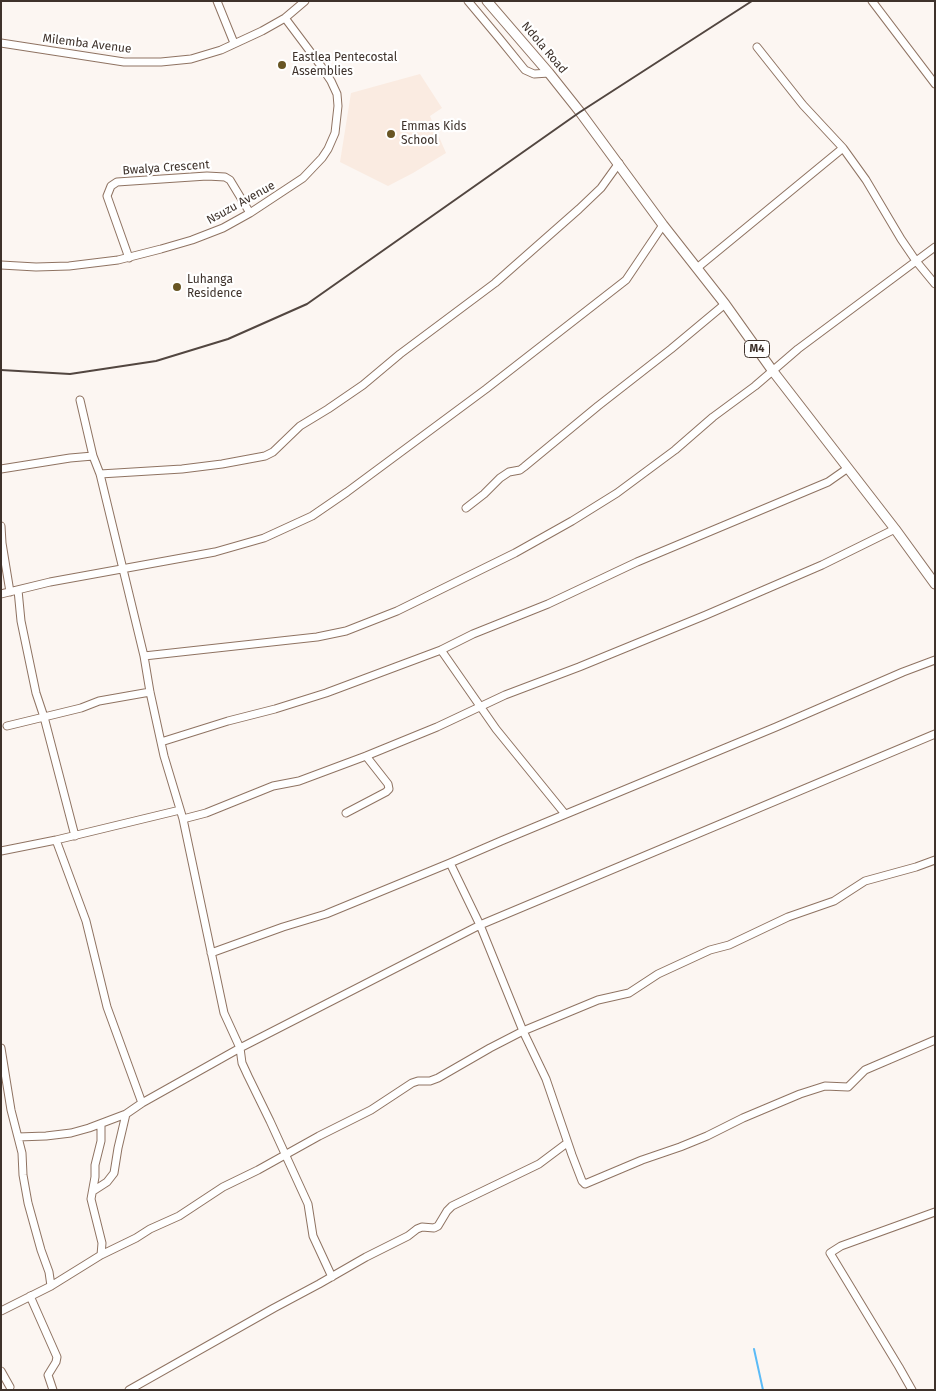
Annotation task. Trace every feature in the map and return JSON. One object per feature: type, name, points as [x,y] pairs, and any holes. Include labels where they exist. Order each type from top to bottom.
[{"type":"main road","name":"Ndola Road","points":[[488,2],[549,73],[619,164]]},
{"type":"main road","name":"M4","points":[[619,164],[772,370],[895,529],[935,584]]},
{"type":"street","points":[[217,1],[234,43]]},
{"type":"street","name":"Milemba Avenue","points":[[1,44],[124,62],[161,62],[191,58],[221,50],[262,31],[285,18],[305,1]]},
{"type":"street","points":[[468,1],[525,70],[534,74],[549,73]]},
{"type":"street","points":[[872,1],[935,84]]},
{"type":"street","name":"Nsuzu Avenue","points":[[1,265],[68,266],[129,258],[192,240],[223,228],[250,213],[303,178],[328,149],[337,119],[337,94],[331,81],[285,18]]},
{"type":"street","points":[[757,47],[803,105],[843,148],[866,180],[916,261],[935,284]]},
{"type":"street","points":[[696,268],[843,148]]},
{"type":"street","points":[[100,474],[214,465],[265,456],[273,452],[300,426],[363,385],[400,354],[495,283],[601,188],[619,164]]},
{"type":"street","name":"Bwalya Crescent","points":[[129,258],[107,196],[111,186],[117,182],[220,176],[230,180],[250,213]]},
{"type":"street","points":[[1,594],[50,582],[215,552],[264,538],[312,516],[486,389],[626,280],[663,225]]},
{"type":"street","points":[[144,656],[317,637],[346,630],[397,611],[515,553],[609,498],[674,450],[713,417],[755,386],[798,349],[935,247]]},
{"type":"street","points":[[466,508],[508,472],[520,470],[724,304]]},
{"type":"street","points":[[80,400],[144,656],[161,742],[183,819],[224,1013],[240,1048],[242,1063],[308,1204],[314,1236],[332,1277]]},
{"type":"street","points":[[1,469],[93,456]]},
{"type":"street","points":[[161,742],[326,693],[441,650],[473,634],[548,604],[637,562],[828,482],[848,468]]},
{"type":"street","points":[[1,526],[2,543],[36,693],[75,836]]},
{"type":"street","points":[[183,819],[206,813],[273,786],[299,781],[366,756],[437,727],[504,695],[579,667],[706,615],[822,565],[895,529]]},
{"type":"street","points":[[441,650],[496,729],[565,814]]},
{"type":"street","points":[[211,953],[326,914],[935,660]]},
{"type":"street","points":[[6,726],[81,708],[99,700],[150,692]]},
{"type":"street","points":[[18,1137],[71,1133],[126,1114],[142,1103],[240,1048],[480,925],[935,734]]},
{"type":"street","points":[[346,812],[389,789],[388,784],[366,756]]},
{"type":"street","points":[[1,851],[75,836],[180,810]]},
{"type":"street","points":[[56,840],[86,921],[107,1007],[142,1103]]},
{"type":"street","points":[[1,1311],[51,1286],[150,1229],[179,1216],[223,1187],[371,1110],[412,1083],[438,1078],[523,1031],[598,1000],[629,993],[652,977],[710,950],[729,945],[788,917],[834,900],[865,881],[935,860]]},
{"type":"street","points":[[450,863],[480,925],[523,1031],[546,1079],[567,1143],[582,1181],[586,1184],[642,1160],[707,1136],[743,1118],[800,1094],[825,1086],[848,1087],[865,1070],[935,1040]]},
{"type":"street","points":[[1,1048],[22,1152],[23,1175],[28,1203],[49,1272],[51,1286]]},
{"type":"street","points":[[93,1190],[107,1182],[114,1173],[126,1114]]},
{"type":"street","points":[[101,1124],[101,1141],[95,1165],[92,1206],[102,1243],[102,1255]]},
{"type":"street","points":[[129,1390],[422,1227],[434,1228],[438,1226],[452,1206],[539,1164],[567,1143]]},
{"type":"street","points":[[912,1390],[830,1253],[841,1246],[935,1212]]},
{"type":"street","points":[[30,1296],[57,1357],[48,1375],[53,1390]]},
{"type":"street","points":[[1,1371],[10,1387]]},
{"type":"shaded area","name":"Emmas Kids School","points":[[420,74],[442,108],[430,116],[446,153],[388,186],[340,162],[351,93]]},
{"type":"waterway","points":[[754,1349],[763,1390]]},
{"type":"railway","points":[[1,370],[70,374],[156,361],[228,339],[307,304],[580,112],[752,1]]},
{"type":"place","name":"Eastlea Pentecostal Assemblies","points":[[282,65]]},
{"type":"place","name":"Emmas Kids School","points":[[391,134]]},
{"type":"place","name":"Luhanga Residence","points":[[177,287]]}]
